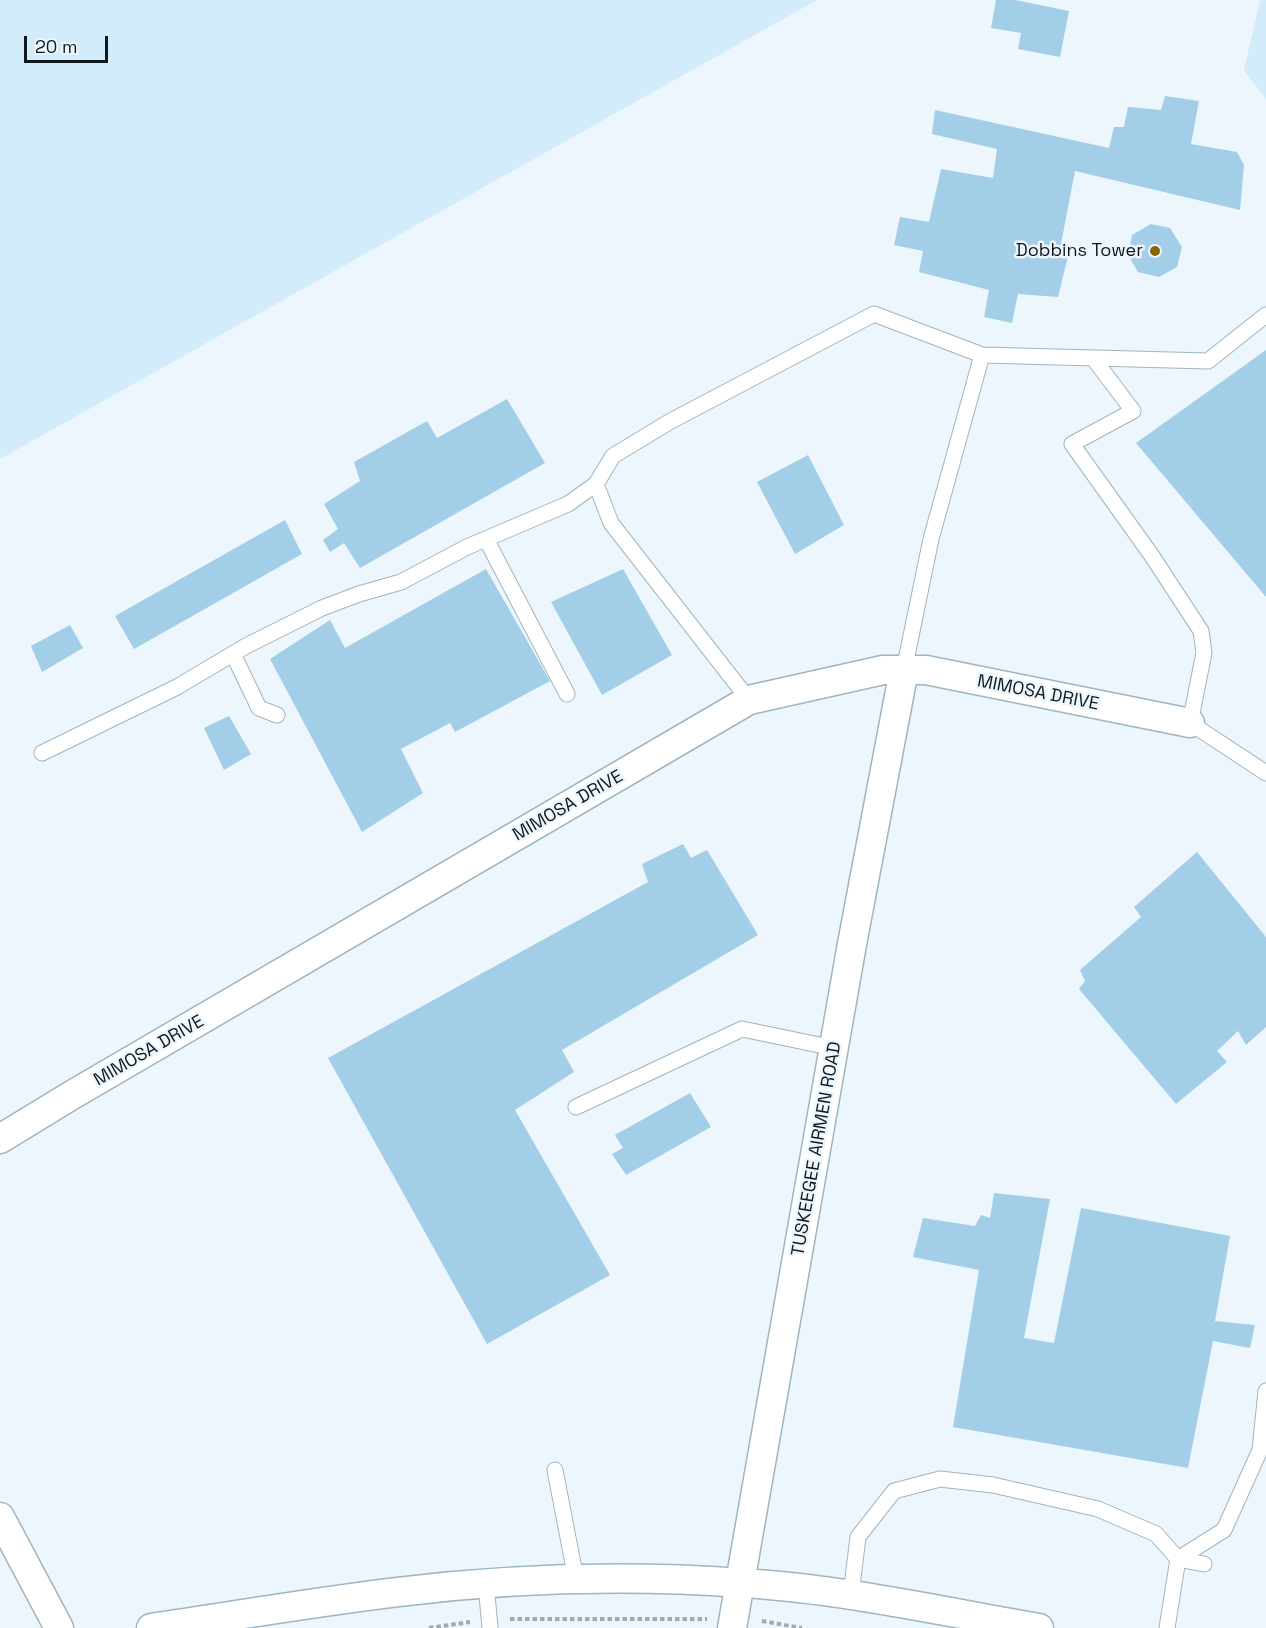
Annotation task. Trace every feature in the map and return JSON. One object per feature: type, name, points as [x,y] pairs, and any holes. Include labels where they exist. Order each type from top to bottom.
[{"type":"street","name":"MIMOSA DRIVE","points":[[0,1139],[749,700],[883,670],[926,670],[1190,723]]},
{"type":"street","name":"TUSKEEGEE AIRMEN ROAD","points":[[733,1623],[834,1048],[904,670]]},
{"type":"street","points":[[0,1517],[59,1628]]},
{"type":"street","points":[[151,1628],[254,1620],[398,1592],[576,1579],[741,1582],[795,1587],[851,1595],[966,1622],[1039,1628]]},
{"type":"lane","points":[[42,753],[177,687],[233,654],[322,608],[401,582],[467,547],[568,504],[596,484],[613,456],[632,444],[669,422],[874,314],[982,355],[1208,361],[1266,315]]},
{"type":"lane","points":[[904,670],[931,539],[982,355]]},
{"type":"lane","points":[[1093,358],[1133,411],[1072,444],[1202,631],[1204,653],[1190,723],[1266,773]]},
{"type":"lane","points":[[596,484],[611,523],[749,700]]},
{"type":"lane","points":[[486,539],[567,694]]},
{"type":"lane","points":[[233,654],[259,708],[277,715]]},
{"type":"lane","points":[[576,1107],[742,1029],[834,1048]]},
{"type":"lane","points":[[1167,1628],[1178,1559],[1224,1530],[1260,1450],[1266,1391]]},
{"type":"lane","points":[[555,1470],[576,1579]]},
{"type":"lane","points":[[851,1595],[858,1536],[894,1491],[940,1479],[993,1485],[1098,1509],[1155,1534],[1178,1559],[1204,1564]]},
{"type":"lane","points":[[486,1584],[489,1624]]},
{"type":"path","points":[[429,1628],[489,1624],[499,1619],[733,1623],[747,1619],[802,1628]]},
{"type":"shaded area","points":[[0,0],[817,0],[0,459]]},
{"type":"shaded area","points":[[1260,0],[1266,0],[1266,99],[1244,70]]},
{"type":"building","points":[[996,0],[1015,0],[1069,11],[1060,57],[1018,49],[1021,33],[991,28]]},
{"type":"building","points":[[1165,96],[1199,101],[1191,144],[1237,152],[1244,165],[1240,210],[1075,171],[1061,244],[1070,248],[1058,297],[1018,294],[1012,323],[984,317],[989,290],[919,272],[923,251],[894,245],[900,217],[929,222],[941,169],[993,178],[997,149],[932,134],[935,110],[1109,148],[1114,127],[1124,127],[1128,107],[1161,110]]},
{"type":"building","name":"Dobbins Tower","points":[[1151,224],[1170,228],[1182,247],[1177,267],[1159,277],[1138,272],[1128,255],[1132,235]]},
{"type":"building","points":[[1266,350],[1266,597],[1136,443]]},
{"type":"building","points":[[507,399],[545,463],[360,568],[344,543],[330,552],[323,540],[338,529],[324,504],[360,481],[354,462],[427,421],[437,438]]},
{"type":"building","points":[[808,455],[844,525],[795,554],[757,482]]},
{"type":"building","points":[[285,520],[302,554],[134,649],[115,616]]},
{"type":"building","points":[[486,569],[550,681],[455,732],[450,723],[401,749],[423,793],[362,832],[270,659],[330,620],[345,648]]},
{"type":"building","points":[[623,569],[672,655],[602,695],[551,602]]},
{"type":"building","points":[[70,625],[83,648],[42,672],[31,646]]},
{"type":"building","points":[[229,716],[251,754],[224,770],[204,728]]},
{"type":"building","points":[[683,844],[691,858],[707,850],[758,935],[562,1050],[574,1072],[515,1110],[610,1275],[487,1344],[328,1058],[648,882],[642,864]]},
{"type":"building","points":[[1197,852],[1266,937],[1266,1027],[1246,1045],[1238,1031],[1217,1051],[1227,1062],[1176,1104],[1079,989],[1085,981],[1080,970],[1141,917],[1134,907]]},
{"type":"building","points":[[690,1093],[711,1127],[626,1175],[612,1154],[623,1148],[615,1135]]},
{"type":"building","points":[[994,1193],[1050,1199],[1024,1338],[1054,1343],[1081,1208],[1230,1236],[1215,1321],[1255,1325],[1250,1348],[1213,1341],[1188,1468],[953,1427],[979,1270],[913,1257],[923,1218],[975,1226],[981,1215],[990,1218]]},
{"type":"place","name":"Dobbins Tower","points":[[1155,251]]}]
